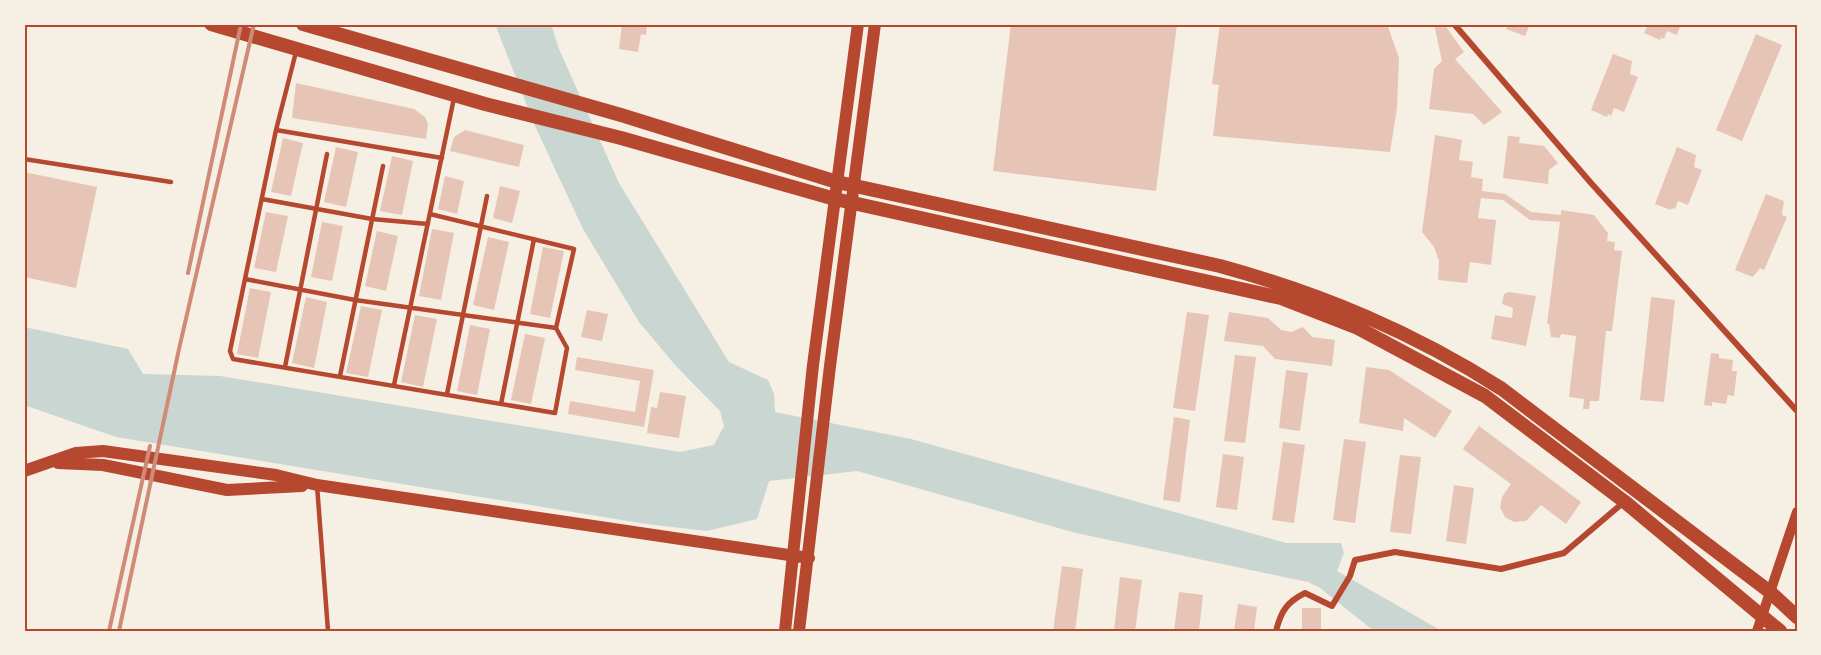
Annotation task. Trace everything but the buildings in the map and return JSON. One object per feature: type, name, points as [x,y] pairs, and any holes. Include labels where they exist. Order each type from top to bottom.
[{"type":"main road","points":[[211,24],[485,104],[621,138],[835,199],[1281,298],[1358,328],[1485,396],[1625,502],[1780,631]]},
{"type":"main road","points":[[303,24],[600,109],[837,182],[1220,266],[1282,283],[1366,314],[1471,369],[1502,389],[1770,592],[1797,617]]},
{"type":"main road","points":[[785,631],[813,364],[858,24]]},
{"type":"main road","points":[[799,631],[830,366],[875,24]]},
{"type":"main road","points":[[24,471],[76,453],[103,451],[809,558]]},
{"type":"main road","points":[[45,464],[104,465],[227,490],[317,485]]},
{"type":"street","points":[[1454,24],[1591,183],[1797,411]]},
{"type":"street","points":[[1276,631],[1280,614],[1289,601],[1305,593],[1332,606],[1350,576],[1355,560],[1395,552],[1501,569],[1564,553],[1625,502]]},
{"type":"street","points":[[1757,631],[1797,512]]},
{"type":"lane","points":[[296,50],[261,199],[231,356],[233,359],[555,413],[567,348],[556,328],[574,249],[430,214]]},
{"type":"lane","points":[[394,385],[455,95]]},
{"type":"lane","points":[[276,130],[442,158]]},
{"type":"lane","points":[[285,368],[327,154]]},
{"type":"lane","points":[[24,159],[171,182]]},
{"type":"lane","points":[[340,376],[383,166]]},
{"type":"lane","points":[[447,394],[479,226],[487,196]]},
{"type":"lane","points":[[261,199],[372,219],[428,224]]},
{"type":"lane","points":[[501,404],[534,239]]},
{"type":"lane","points":[[245,279],[356,300],[556,328]]},
{"type":"lane","points":[[317,485],[327,631]]},
{"type":"shaded area","points":[[495,24],[551,24],[559,49],[619,183],[729,362],[768,380],[774,394],[775,412],[911,439],[1286,543],[1341,543],[1344,553],[1337,571],[1442,631],[1374,631],[1320,588],[1308,582],[1076,533],[857,471],[769,481],[757,519],[707,531],[646,524],[116,437],[24,405],[24,327],[128,349],[143,374],[220,376],[680,452],[714,445],[724,426],[720,411],[675,365],[639,322],[583,229],[535,126]]},
{"type":"railway","points":[[188,273],[241,24]]},
{"type":"railway","points":[[119,631],[179,349],[254,24]]},
{"type":"railway","points":[[109,631],[150,446]]}]
